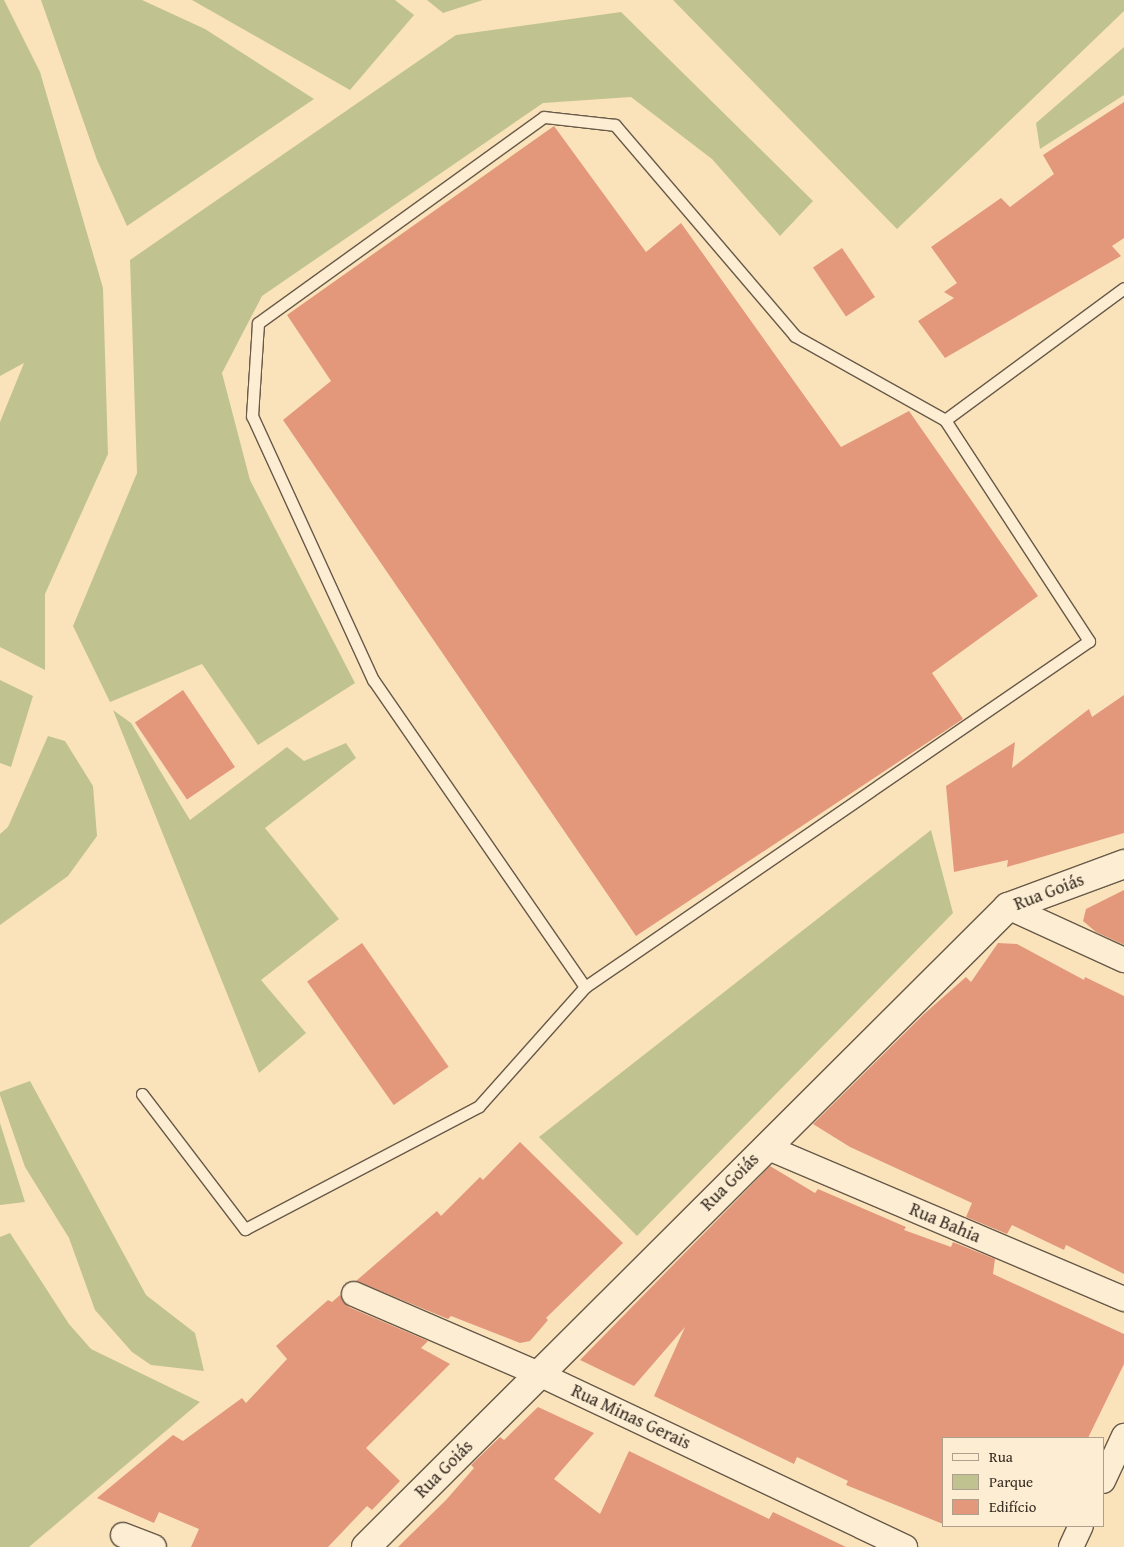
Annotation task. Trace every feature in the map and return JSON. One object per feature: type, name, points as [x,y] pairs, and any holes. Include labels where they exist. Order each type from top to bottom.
[{"type":"street","name":"Rua Goiás","points":[[366,1547],[1008,907],[1124,864]]},
{"type":"street","points":[[1008,907],[1124,960]]},
{"type":"street","name":"Rua Bahia","points":[[766,1147],[1124,1299]]},
{"type":"street","name":"Rua Minas Gerais","points":[[354,1294],[539,1374],[905,1547]]},
{"type":"street","points":[[1104,1478],[1124,1436]]},
{"type":"street","points":[[1071,1547],[1081,1527]]},
{"type":"street","points":[[124,1535],[154,1547]]},
{"type":"lane","points":[[142,1094],[245,1229],[479,1106],[585,987],[1089,641],[946,420],[795,336],[615,125],[544,117],[258,323],[252,416],[373,680],[585,987]]},
{"type":"lane","points":[[946,420],[1124,288]]},
{"type":"green space","points":[[0,0],[4,0],[40,72],[103,288],[108,454],[45,594],[45,670],[0,647],[0,422],[24,363],[0,376]]},
{"type":"green space","points":[[41,0],[142,0],[205,29],[314,99],[127,226],[97,160]]},
{"type":"green space","points":[[192,0],[395,0],[414,15],[350,90]]},
{"type":"green space","points":[[427,0],[483,0],[443,13]]},
{"type":"green space","points":[[673,0],[1124,0],[1124,11],[897,229]]},
{"type":"green space","points":[[621,12],[813,201],[780,236],[712,159],[631,97],[543,103],[262,296],[222,373],[250,480],[355,683],[258,745],[202,664],[110,702],[73,626],[137,473],[130,260],[456,35]]},
{"type":"green space","points":[[1124,47],[1124,95],[1040,149],[1036,123]]},
{"type":"green space","points":[[0,680],[33,696],[11,767],[0,763]]},
{"type":"green space","points":[[113,710],[131,723],[190,820],[287,747],[304,761],[346,743],[356,758],[265,828],[339,919],[261,980],[306,1033],[259,1073]]},
{"type":"green space","points":[[48,736],[65,741],[93,786],[97,836],[68,876],[0,925],[0,834],[8,827]]},
{"type":"green space","points":[[931,830],[953,913],[637,1236],[539,1137]]},
{"type":"green space","points":[[30,1081],[146,1295],[195,1333],[204,1371],[151,1365],[132,1352],[95,1310],[69,1238],[25,1167],[0,1095],[0,1092]]},
{"type":"green space","points":[[0,1123],[25,1202],[0,1205]]},
{"type":"green space","points":[[10,1233],[69,1324],[91,1349],[200,1402],[29,1547],[0,1547],[0,1237]]},
{"type":"building","points":[[1124,102],[1124,238],[1112,246],[1121,256],[945,358],[918,321],[954,298],[944,292],[957,283],[931,247],[1001,198],[1010,207],[1054,174],[1043,155]]},
{"type":"building","points":[[554,126],[646,252],[681,223],[841,447],[909,411],[1038,596],[932,673],[963,719],[636,936],[283,420],[331,381],[287,315]]},
{"type":"building","points":[[842,248],[875,297],[846,316],[813,268]]},
{"type":"building","points":[[183,690],[235,767],[187,800],[135,722]]},
{"type":"building","points":[[1124,695],[1124,833],[1007,867],[1008,860],[954,872],[946,786],[1015,742],[1012,768],[1089,709],[1092,717]]},
{"type":"building","points":[[1124,890],[1124,945],[1096,932],[1083,921],[1086,909]]},
{"type":"building","points":[[362,943],[449,1067],[394,1105],[307,981]]},
{"type":"building","points":[[998,943],[1017,944],[1084,980],[1085,977],[1124,996],[1124,1274],[1066,1245],[1064,1250],[1012,1225],[1007,1234],[966,1217],[972,1203],[850,1147],[813,1124],[924,1014],[966,977],[971,982]]},
{"type":"building","points":[[520,1142],[623,1243],[546,1318],[548,1320],[530,1341],[520,1343],[451,1316],[448,1319],[356,1281],[437,1211],[441,1216],[480,1177],[483,1180]]},
{"type":"building","points":[[770,1166],[815,1193],[818,1189],[906,1227],[904,1230],[951,1247],[953,1242],[995,1259],[993,1274],[1124,1334],[1124,1364],[1088,1437],[942,1437],[942,1524],[846,1485],[848,1481],[797,1457],[794,1464],[654,1396],[685,1327],[634,1386],[580,1360]]},
{"type":"building","points":[[340,1295],[349,1307],[428,1341],[421,1348],[450,1364],[366,1448],[400,1481],[372,1510],[367,1506],[328,1547],[191,1547],[199,1529],[159,1512],[154,1523],[97,1498],[173,1435],[183,1441],[242,1398],[246,1403],[287,1359],[276,1346],[328,1300],[332,1302]]},
{"type":"building","points":[[538,1407],[594,1433],[554,1479],[600,1514],[629,1451],[769,1519],[773,1512],[846,1547],[398,1547],[446,1500],[474,1468],[471,1465],[500,1437],[504,1440]]}]
